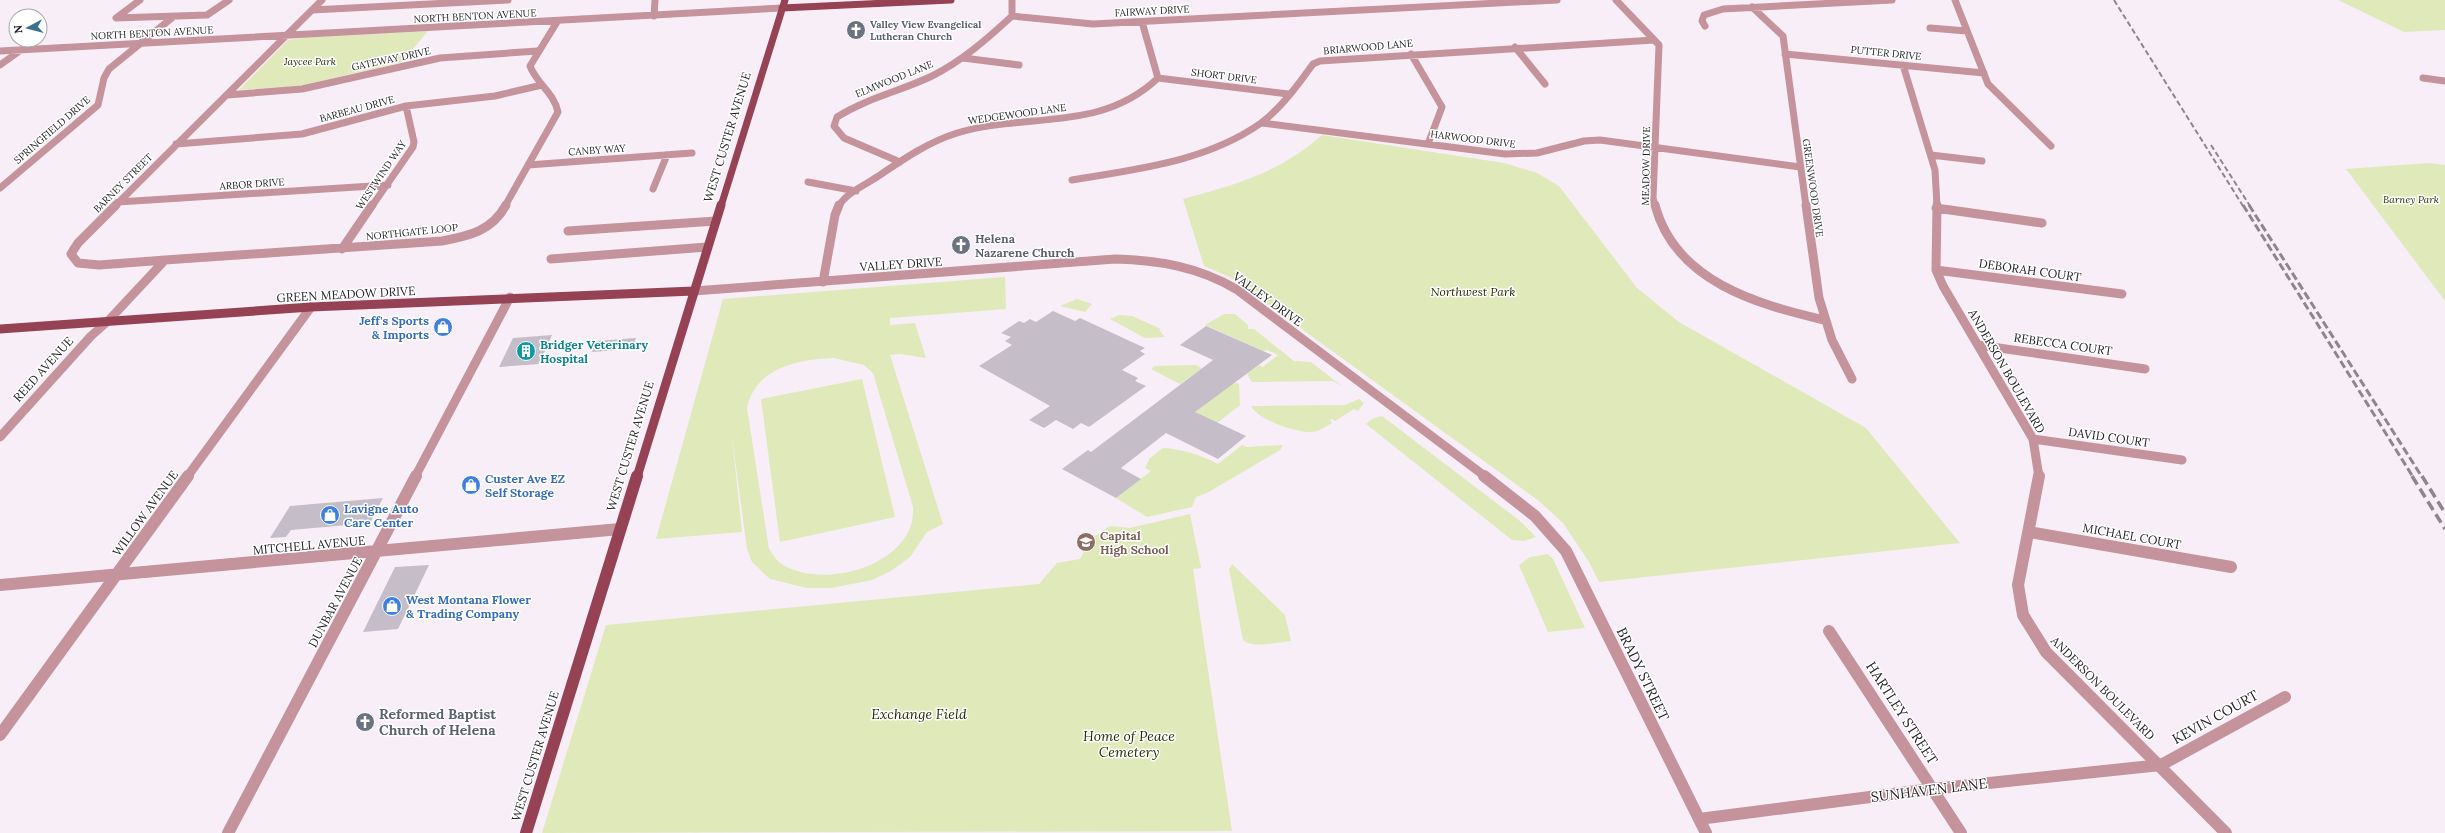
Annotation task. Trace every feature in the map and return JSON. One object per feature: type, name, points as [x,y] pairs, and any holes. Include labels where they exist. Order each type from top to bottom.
[{"type":"main road","name":"WEST CUSTER AVENUE","points":[[526,833],[785,0]]},
{"type":"main road","name":"NORTH BENTON AVENUE","points":[[782,8],[951,0]]},
{"type":"main road","name":"GREEN MEADOW DRIVE","points":[[0,329],[311,307],[510,297],[694,291]]},
{"type":"street","points":[[140,0],[116,18],[211,14],[229,0]]},
{"type":"street","name":"BARNEY STREET","points":[[165,260],[98,265],[78,262],[71,254],[78,242],[322,0]]},
{"type":"street","points":[[312,10],[435,2],[508,0]]},
{"type":"street","points":[[654,16],[655,0]]},
{"type":"street","points":[[1012,0],[1012,16]]},
{"type":"street","name":"FAIRWAY DRIVE","points":[[1012,16],[1093,24],[1557,0]]},
{"type":"street","name":"MEADOW DRIVE","points":[[1616,0],[1659,45],[1653,198],[1655,210],[1666,235],[1683,256],[1704,274],[1735,291],[1781,309],[1824,320]]},
{"type":"street","points":[[1705,26],[1702,18],[1708,12],[1752,7],[1892,0]]},
{"type":"street","points":[[1956,0],[1984,73],[1993,91],[2051,146]]},
{"type":"street","name":"GREENWOOD DRIVE","points":[[1752,7],[1781,33],[1786,54],[1800,167],[1819,298],[1824,320],[1832,340],[1852,379]]},
{"type":"street","name":"NORTH BENTON AVENUE","points":[[0,51],[557,22],[782,8]]},
{"type":"street","name":"SPRINGFIELD DRIVE","points":[[0,188],[98,105],[102,97],[104,75],[173,16]]},
{"type":"street","name":"ELMWOOD LANE","points":[[900,162],[844,138],[834,126],[837,117],[862,103],[933,76],[974,52],[1012,16]]},
{"type":"street","name":"NORTHGATE LOOP","points":[[165,260],[442,241],[481,231],[494,224],[500,216],[558,112],[557,101],[542,85],[532,72],[530,66],[537,51],[557,22]]},
{"type":"street","points":[[1142,22],[1158,78]]},
{"type":"street","points":[[1930,28],[1968,31]]},
{"type":"street","name":"BRIARWOOD LANE","points":[[1072,180],[1189,156],[1230,141],[1262,123],[1313,64],[1320,61],[1515,47],[1654,40]]},
{"type":"street","points":[[1515,47],[1545,84]]},
{"type":"street","points":[[0,65],[21,50]]},
{"type":"street","name":"GATEWAY DRIVE","points":[[227,95],[302,89],[440,58],[537,51]]},
{"type":"street","points":[[1411,54],[1441,102],[1442,107],[1428,144]]},
{"type":"street","name":"PUTTER DRIVE","points":[[1786,54],[1984,73]]},
{"type":"street","points":[[963,58],[1019,65]]},
{"type":"street","name":"ANDERSON BOULEVARD","points":[[1903,65],[1931,155],[1937,188],[1936,270],[1943,286],[2033,439],[2040,473],[2018,585],[2023,615],[2032,632],[2056,662],[2161,765],[2226,833]]},
{"type":"street","name":"SHORT DRIVE","points":[[1158,78],[1288,94]]},
{"type":"street","name":"WEDGEWOOD LANE","points":[[823,282],[838,208],[843,200],[900,162],[941,138],[971,130],[1070,117],[1121,104],[1151,87],[1158,78]]},
{"type":"street","points":[[2423,78],[2445,80]]},
{"type":"street","name":"BARBEAU DRIVE","points":[[176,144],[302,134],[406,106],[495,96],[542,85]]},
{"type":"street","name":"WESTWIND WAY","points":[[342,249],[388,185],[414,145],[406,106]]},
{"type":"street","name":"HARWOOD DRIVE","points":[[1262,123],[1513,154],[1552,151],[1593,140],[1656,147],[1800,167]]},
{"type":"street","name":"CANBY WAY","points":[[528,166],[692,153]]},
{"type":"street","points":[[653,189],[667,155]]},
{"type":"street","points":[[1931,155],[1982,161]]},
{"type":"street","points":[[808,182],[856,191]]},
{"type":"street","name":"ARBOR DRIVE","points":[[118,202],[388,185]]},
{"type":"street","points":[[1936,208],[2042,223]]},
{"type":"street","points":[[568,231],[716,221]]},
{"type":"street","points":[[550,259],[707,248]]},
{"type":"street","name":"VALLEY DRIVE","points":[[694,291],[1115,259],[1156,261],[1205,273],[1229,284],[1244,295],[1536,515],[1551,530]]},
{"type":"street","points":[[108,321],[165,260]]},
{"type":"street","name":"DEBORAH COURT","points":[[1936,270],[2122,294]]},
{"type":"street","name":"DUNBAR AVENUE","points":[[228,833],[510,297]]},
{"type":"street","name":"WILLOW AVENUE","points":[[0,735],[311,307]]},
{"type":"street","name":"REED AVENUE","points":[[0,436],[91,336],[108,321]]},
{"type":"street","name":"REBECCA COURT","points":[[1978,345],[2145,369]]},
{"type":"street","name":"DAVID COURT","points":[[2033,439],[2182,460]]},
{"type":"street","name":"MITCHELL AVENUE","points":[[0,585],[620,529]]},
{"type":"street","name":"BRADY STREET","points":[[1551,530],[1572,561],[1706,833]]},
{"type":"street","name":"MICHAEL COURT","points":[[2029,532],[2231,567]]},
{"type":"street","name":"HARTLEY STREET","points":[[1829,630],[1961,833]]},
{"type":"street","name":"KEVIN COURT","points":[[2161,765],[2285,697]]},
{"type":"street","name":"SUNHAVEN LANE","points":[[1699,819],[1932,789],[2161,765]]},
{"type":"green space","points":[[2338,0],[2445,0],[2445,30],[2404,32]]},
{"type":"green space","name":"Jaycee Park","points":[[428,31],[402,62],[299,86],[239,90],[288,40]]},
{"type":"green space","name":"Northwest Park","points":[[1322,135],[1504,163],[1537,173],[1559,186],[1637,288],[1679,322],[1866,428],[1960,543],[1599,582],[1589,562],[1563,523],[1539,501],[1230,277],[1204,266],[1183,199],[1257,176],[1290,159]]},
{"type":"green space","name":"Barney Park","points":[[2429,163],[2445,165],[2445,301],[2346,169]]},
{"type":"green space","points":[[1005,277],[1006,309],[890,318],[890,325],[915,323],[926,358],[900,354],[890,355],[943,524],[927,532],[910,557],[891,571],[872,580],[831,588],[807,588],[770,579],[752,562],[747,549],[732,437],[742,532],[656,539],[723,299]],"holes":[[[834,358],[864,365],[873,373],[913,507],[910,527],[900,544],[884,558],[864,568],[842,573],[819,575],[798,571],[780,563],[769,549],[747,408],[752,394],[759,383],[780,368],[806,361]]]},
{"type":"green space","points":[[1077,299],[1092,304],[1085,312],[1060,306]]},
{"type":"green space","points":[[1224,314],[1235,314],[1248,325],[1248,329],[1254,329],[1294,361],[1311,362],[1343,387],[1333,381],[1252,382],[1247,374],[1259,365],[1263,367],[1278,355],[1267,350],[1263,351],[1205,325]]},
{"type":"green space","points":[[1119,315],[1132,316],[1161,329],[1159,330],[1165,337],[1145,338],[1110,319]]},
{"type":"green space","points":[[1196,365],[1202,368],[1180,384],[1151,369],[1155,366]]},
{"type":"green space","points":[[862,379],[895,517],[780,542],[761,399]]},
{"type":"green space","points":[[1233,382],[1239,384],[1240,405],[1217,423],[1195,412]]},
{"type":"green space","points":[[1359,399],[1364,403],[1358,411],[1354,409],[1335,421],[1332,419],[1330,420],[1332,423],[1321,430],[1313,432],[1288,428],[1269,421],[1255,411],[1251,406],[1345,405]]},
{"type":"green space","points":[[1382,416],[1520,521],[1536,537],[1524,541],[1512,540],[1366,424],[1372,419]]},
{"type":"green space","points":[[1242,445],[1246,447],[1283,445],[1280,450],[1207,493],[1196,497],[1192,507],[1147,517],[1116,498],[1151,471],[1145,468],[1150,458],[1163,448],[1191,453],[1218,464]]},
{"type":"green space","name":"Exchange Field","points":[[1190,514],[1201,568],[1193,569],[1232,831],[542,833],[606,625],[1039,584],[1057,563],[1080,559],[1092,538],[1110,526],[1130,528]]},
{"type":"green space","points":[[1548,554],[1553,559],[1585,628],[1548,632],[1519,565],[1530,557]]},
{"type":"green space","points":[[1232,564],[1285,615],[1291,641],[1259,645],[1247,643],[1243,640],[1229,569]]},
{"type":"building","points":[[1053,311],[1075,321],[1080,318],[1145,348],[1140,351],[1145,354],[1122,370],[1138,378],[1135,381],[1146,386],[1089,427],[1081,423],[1073,429],[1056,420],[1044,428],[1029,420],[1050,406],[979,366],[1012,345],[1005,341],[1011,337],[1001,333],[1019,321],[1024,323],[1030,319],[1036,322]]},
{"type":"building","points":[[1206,326],[1272,355],[1195,412],[1246,436],[1218,459],[1166,433],[1121,468],[1141,479],[1116,498],[1062,469],[1088,450],[1091,452],[1213,360],[1180,345]]},
{"type":"building","name":"Bridger Veterinary Hospital","points":[[552,335],[539,364],[499,367],[513,338]]},
{"type":"building","name":"Bridger Veterinary Hospital","points":[[636,338],[632,349],[592,352],[597,341]]},
{"type":"building","name":"Lavigne Auto Care Center","points":[[383,498],[370,523],[291,530],[286,537],[270,538],[290,506]]},
{"type":"building","name":"West Montana Flower & Trading Company","points":[[429,565],[398,629],[363,632],[395,567]]},
{"type":"railway","points":[[2114,0],[2243,206]]},
{"type":"railway","points":[[2211,145],[2250,206]]},
{"type":"railway","points":[[2243,205],[2413,477]]},
{"type":"railway","points":[[2249,205],[2422,477]]},
{"type":"railway","points":[[2412,476],[2445,529]]},
{"type":"railway","points":[[2422,476],[2445,513]]},
{"type":"place","name":"Valley View Evangelical Lutheran Church","points":[[856,30]]},
{"type":"place","name":"Helena Nazarene Church","points":[[961,245]]},
{"type":"place","name":"Jeff's Sports & Imports","points":[[443,327]]},
{"type":"place","name":"Bridger Veterinary Hospital","points":[[526,351]]},
{"type":"place","name":"Custer Ave EZ Self Storage","points":[[471,485]]},
{"type":"place","name":"Lavigne Auto Care Center","points":[[330,515]]},
{"type":"place","name":"Capital High School","points":[[1086,542]]},
{"type":"place","name":"West Montana Flower & Trading Company","points":[[392,606]]},
{"type":"place","name":"Reformed Baptist Church of Helena","points":[[365,722]]},
{"type":"park label","name":"Home of Peace Cemetery","points":[[1129,744]]}]
